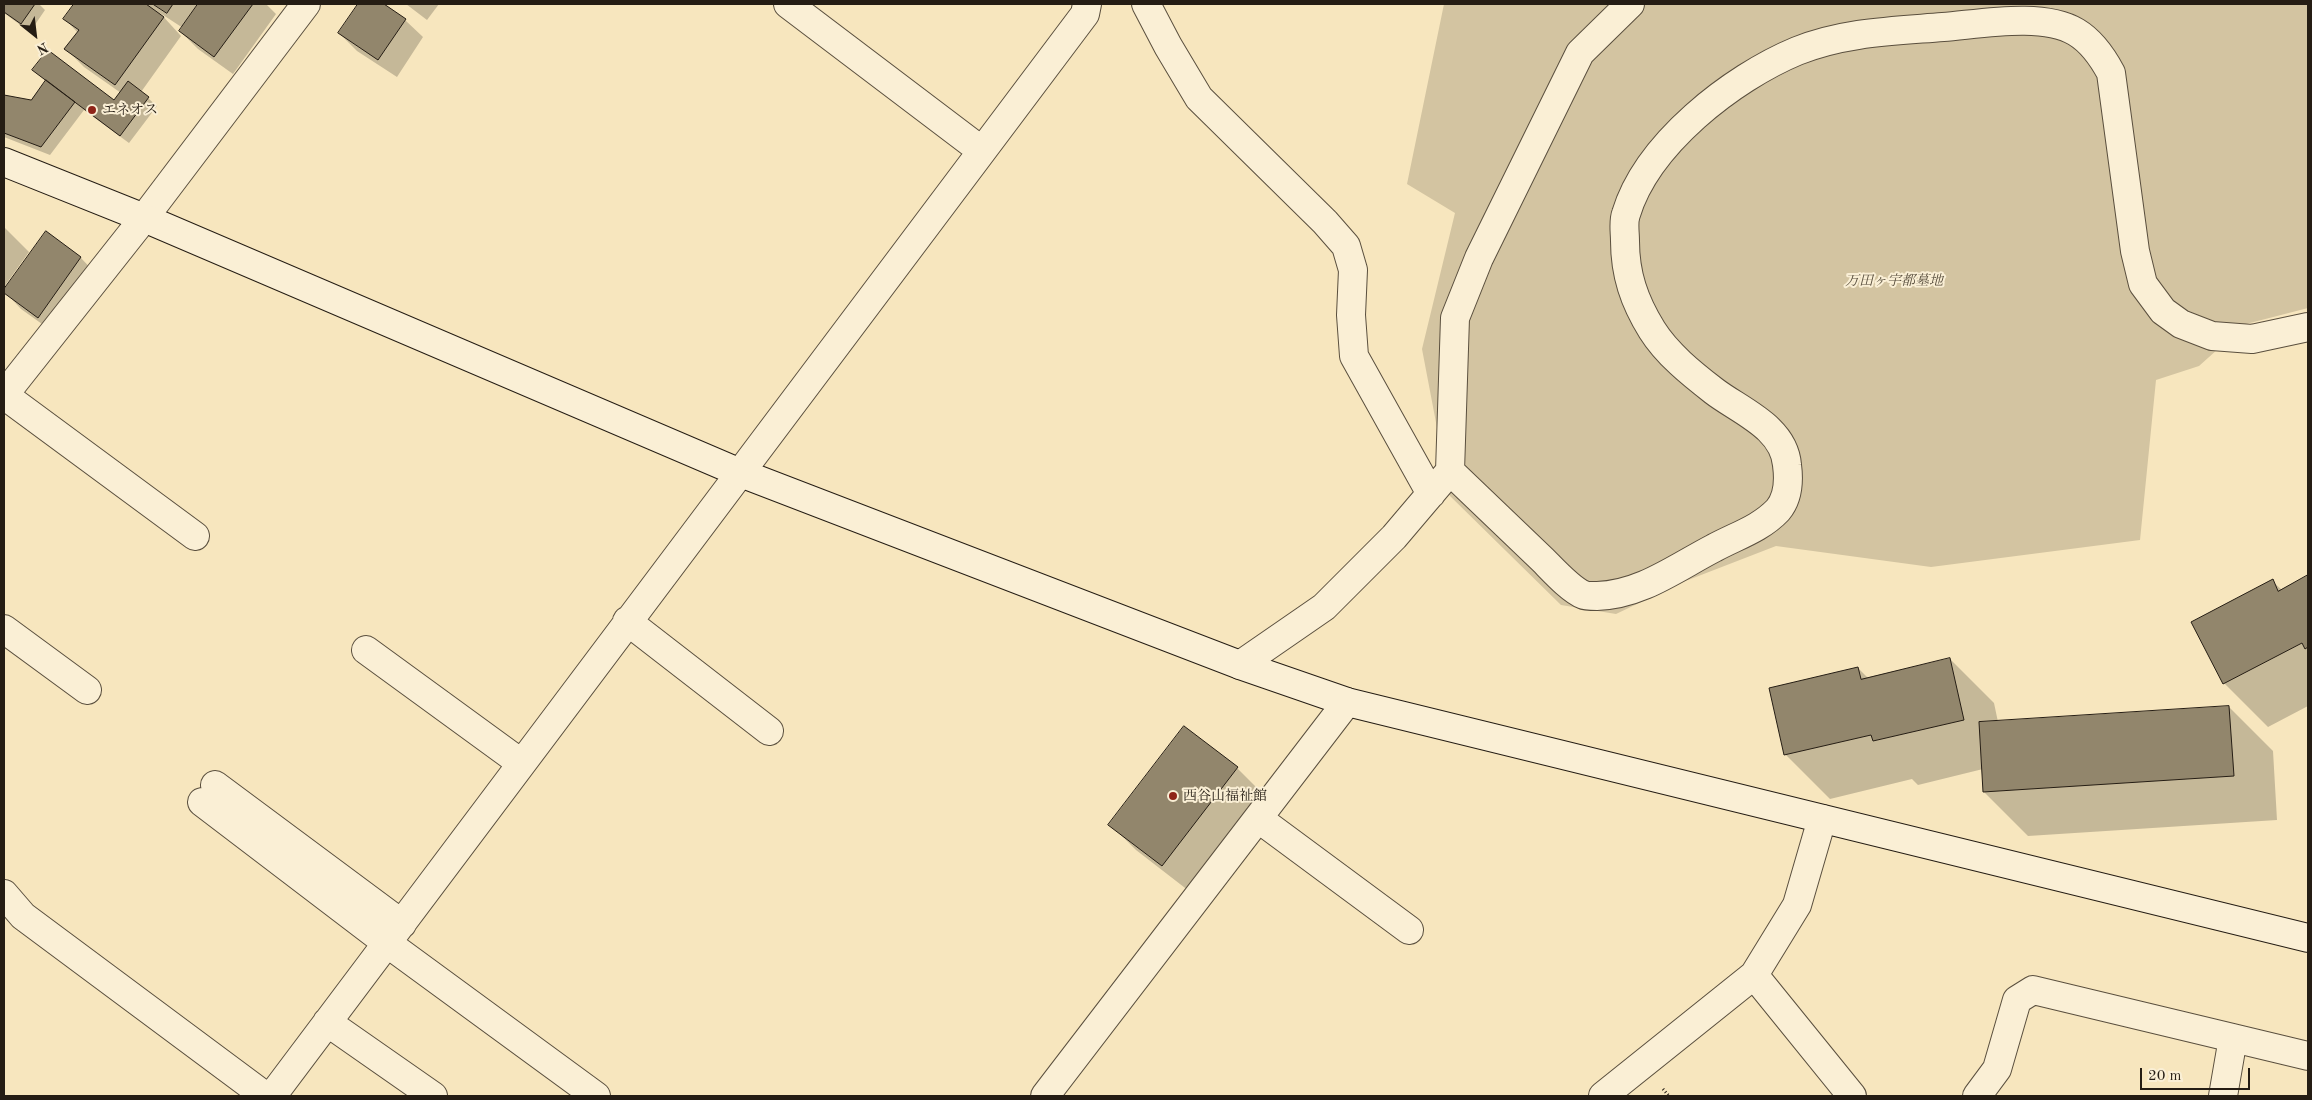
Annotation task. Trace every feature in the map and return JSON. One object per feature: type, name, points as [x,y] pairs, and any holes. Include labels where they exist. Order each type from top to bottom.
[{"type":"street","points":[[195,536],[4,395],[144,218],[306,4]]},
{"type":"street","points":[[788,4],[982,151]]},
{"type":"street","points":[[4,894],[23,916],[279,1093],[327,1022],[738,472],[1085,14],[1087,4]]},
{"type":"street","points":[[1146,4],[1199,98],[1325,222],[1346,246],[1353,270],[1350,315],[1354,356],[1431,494]]},
{"type":"street","points":[[1240,665],[1324,607],[1394,537],[1450,471],[1455,318],[1480,258],[1580,53],[1630,4]]},
{"type":"street","points":[[1450,471],[1560,576],[1585,596],[1610,596],[1646,586],[1715,547],[1753,530],[1780,508],[1788,488],[1787,461],[1779,442],[1761,423],[1716,392],[1679,362],[1652,331],[1633,293],[1625,266],[1624,217],[1638,184],[1664,149],[1694,117],[1736,84],[1798,51],[1856,35],[2009,22],[2054,24],[2078,33],[2103,58],[2111,73],[2135,251],[2144,284],[2163,311],[2181,324],[2212,336],[2252,339],[2308,327]]},
{"type":"street","points":[[4,162],[144,218],[738,472],[1240,665],[1347,702],[2308,938]]},
{"type":"street","points":[[627,621],[769,731]]},
{"type":"street","points":[[4,629],[87,690]]},
{"type":"street","points":[[366,650],[522,763]]},
{"type":"street","points":[[1045,1096],[1347,702]]},
{"type":"street","points":[[208,793],[395,933],[596,1096]]},
{"type":"street","points":[[1259,819],[1409,930]]},
{"type":"street","points":[[1603,1096],[1754,976],[1796,905],[1822,819]]},
{"type":"street","points":[[1754,976],[1852,1096]]},
{"type":"street","points":[[1977,1096],[1997,1069],[2017,1000],[2033,990],[2308,1056]]},
{"type":"street","points":[[327,1022],[433,1096]]},
{"type":"street","points":[[2223,1096],[2233,1038]]},
{"type":"green space","name":"万田ヶ宇都墓地","points":[[1444,4],[2308,4],[2308,308],[2246,324],[2199,366],[2156,380],[2140,540],[1931,567],[1776,546],[1683,582],[1616,614],[1561,605],[1450,496],[1422,349],[1455,213],[1407,184]]},
{"type":"building","points":[[4,4],[35,4],[21,24],[4,12]]},
{"type":"building","points":[[74,4],[146,4],[164,17],[115,85],[64,49],[79,30],[63,19]]},
{"type":"building","points":[[153,4],[173,4],[167,13]]},
{"type":"building","points":[[198,4],[253,4],[214,57],[179,31]]},
{"type":"building","points":[[358,4],[384,4],[406,19],[378,60],[338,33]]},
{"type":"building","points":[[48,50],[114,100],[128,81],[149,97],[120,136],[32,70]]},
{"type":"building","points":[[46,80],[75,102],[41,147],[4,133],[4,95],[31,100]]},
{"type":"building","points":[[46,231],[81,257],[38,318],[4,293],[4,289]]},
{"type":"building","points":[[2308,575],[2308,647],[2305,649],[2302,643],[2223,684],[2191,622],[2273,579],[2278,591]]},
{"type":"building","points":[[1950,658],[1964,720],[1873,741],[1871,735],[1784,755],[1769,688],[1858,667],[1861,679]]},
{"type":"building","points":[[2229,706],[2234,776],[1983,792],[1979,722]]},
{"type":"building","name":"西谷山福祉館","points":[[1184,726],[1238,767],[1162,866],[1108,825]]},
{"type":"place","name":"エネオス","points":[[92,110]]},
{"type":"place","name":"西谷山福祉館","points":[[1173,796]]}]
